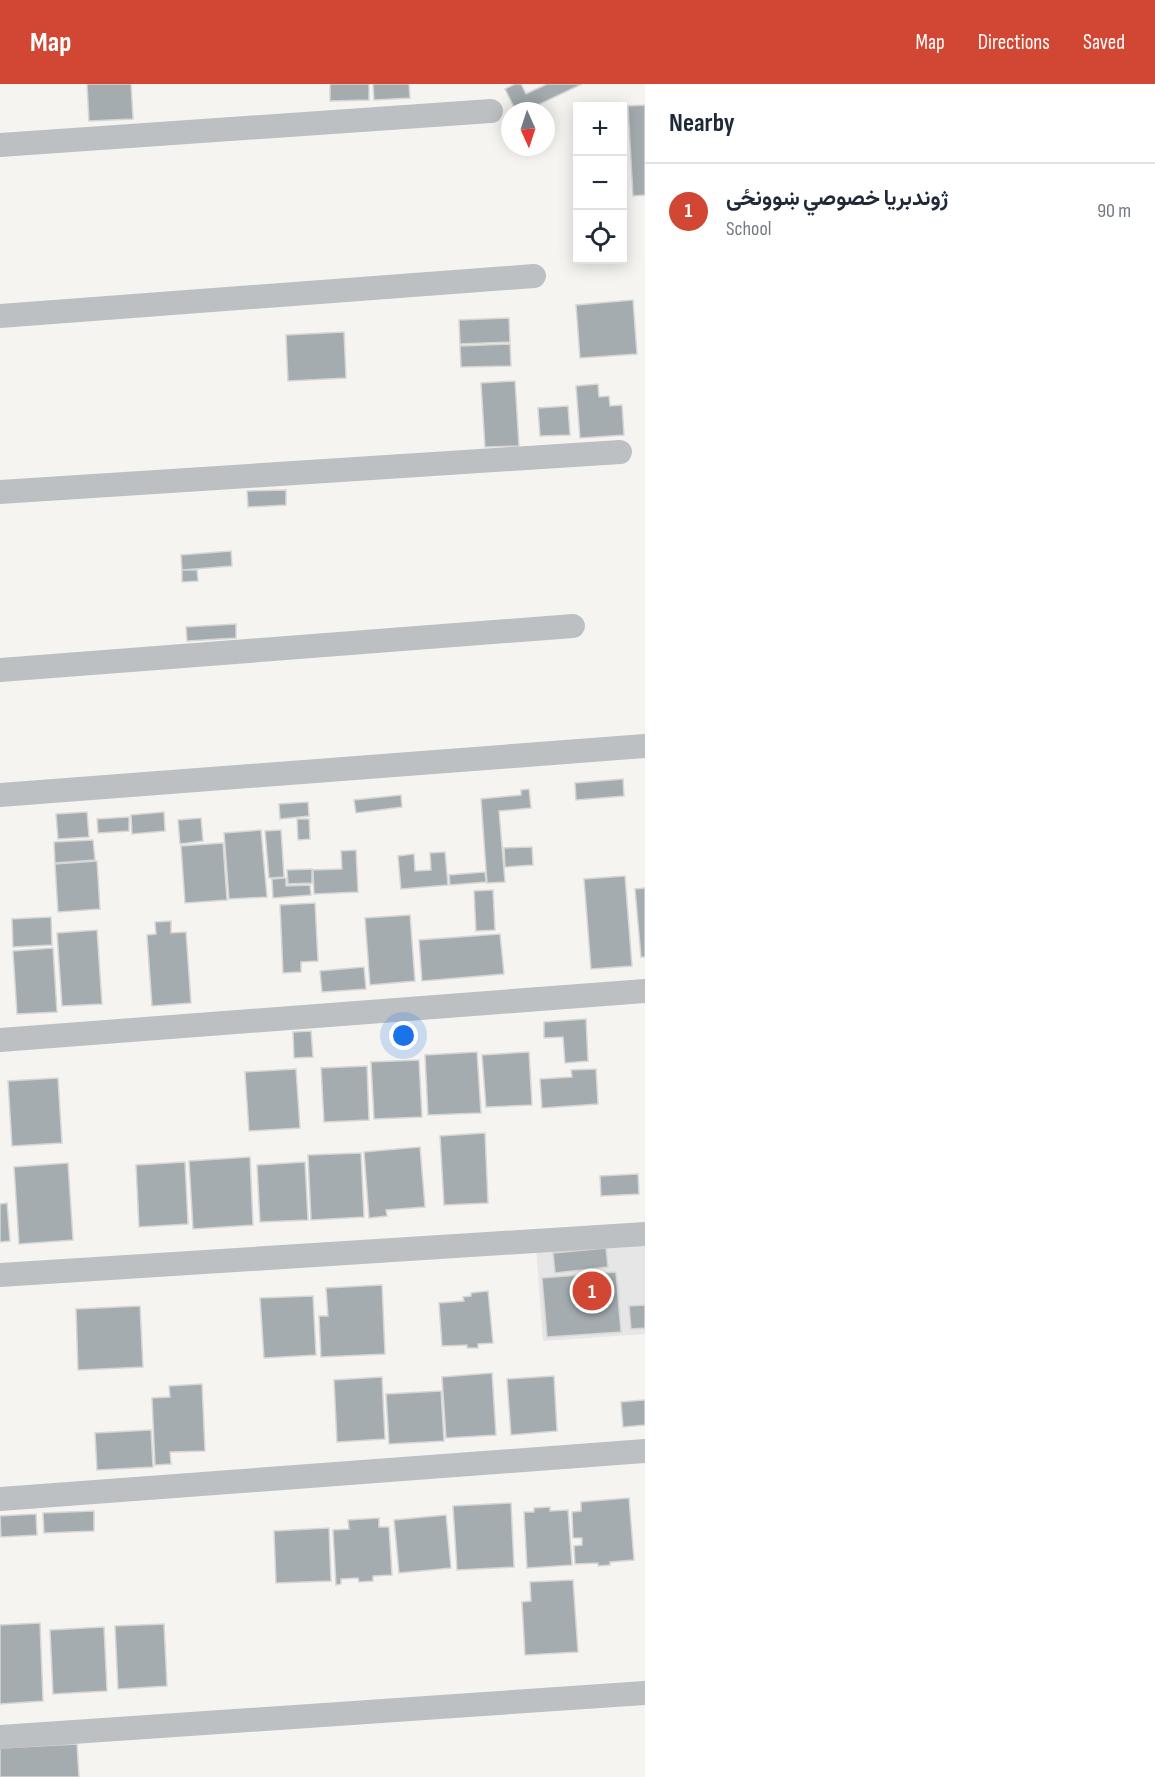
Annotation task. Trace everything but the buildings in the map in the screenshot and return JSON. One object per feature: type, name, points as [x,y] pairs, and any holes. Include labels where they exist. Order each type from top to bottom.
[{"type":"street","points":[[0,145],[491,111]]},
{"type":"street","points":[[0,316],[534,276]]},
{"type":"street","points":[[0,492],[620,452]]},
{"type":"street","points":[[0,670],[573,626]]},
{"type":"street","points":[[0,795],[645,746]]},
{"type":"street","points":[[0,1040],[645,991]]},
{"type":"street","points":[[0,1275],[645,1234]]},
{"type":"street","points":[[0,1499],[645,1451]]},
{"type":"street","points":[[0,1737],[645,1692]]},
{"type":"shaded area","points":[[645,1239],[645,1334],[543,1341],[536,1247]]},
{"type":"place","name":"ژوندبریا خصوصي ښوونځی","points":[[592,1291]]}]
